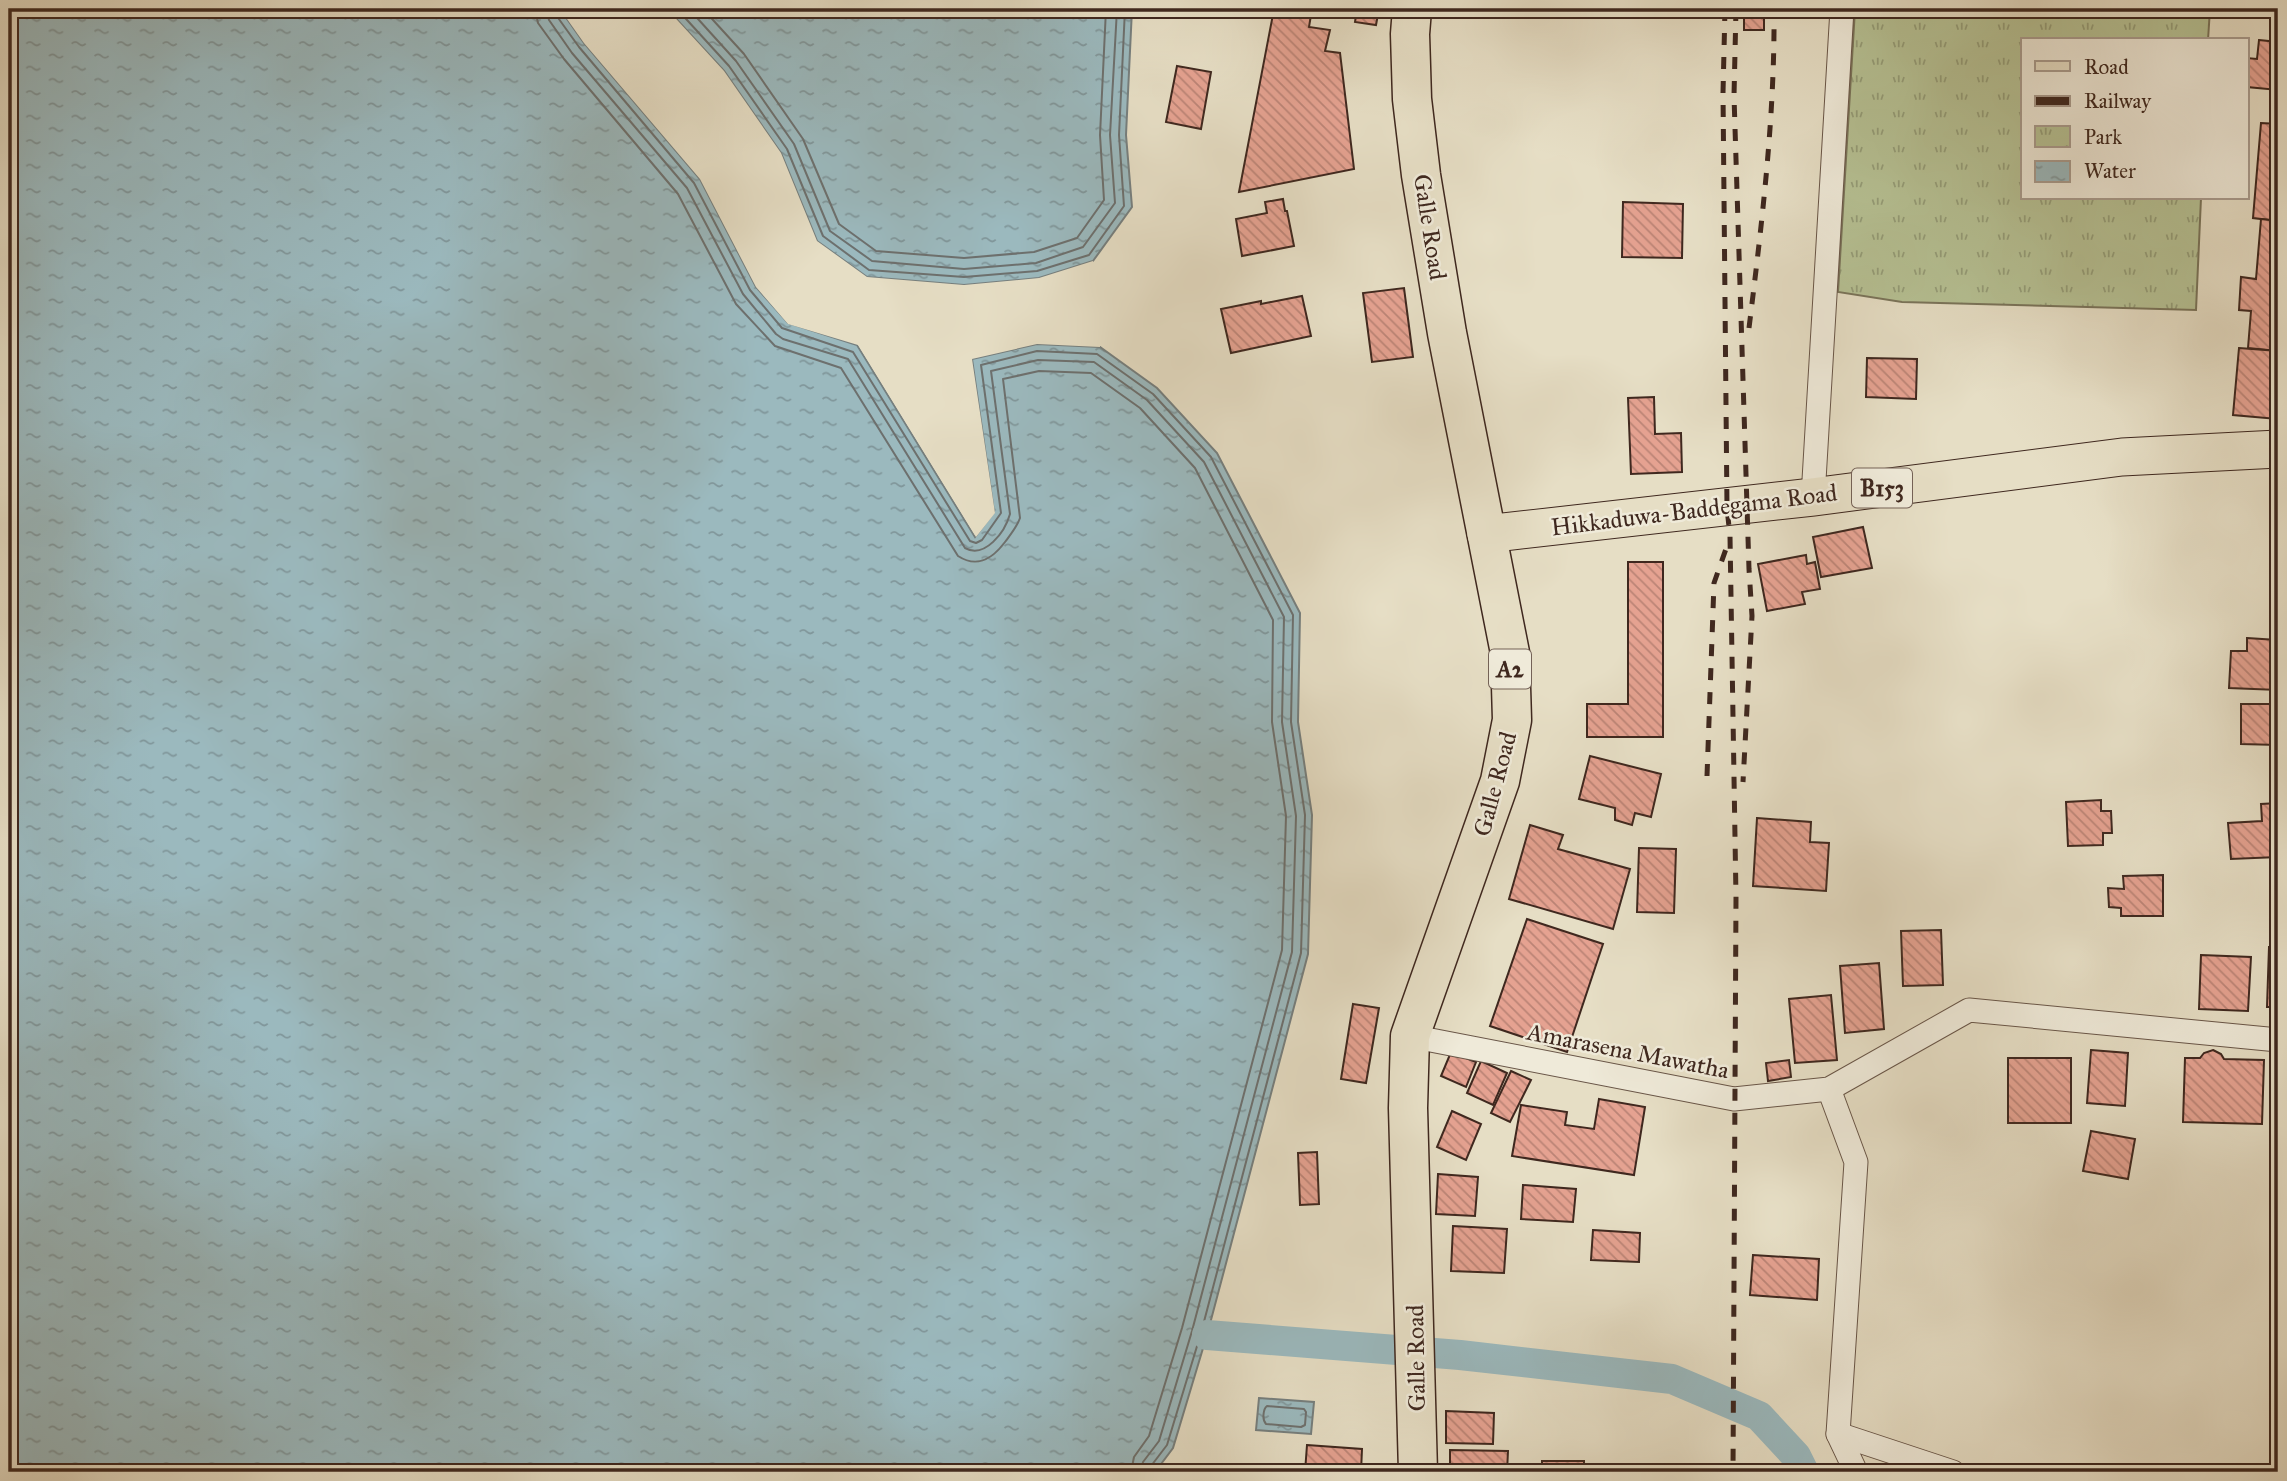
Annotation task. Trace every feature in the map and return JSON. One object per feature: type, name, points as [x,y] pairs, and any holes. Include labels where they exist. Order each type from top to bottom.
[{"type":"highway","name":"Galle Road","points":[[1412,9],[1412,99],[1421,175],[1447,333],[1510,653],[1512,720],[1500,781],[1410,1036],[1408,1108],[1418,1472]]},
{"type":"main road","name":"Hikkaduwa-Baddegama Road","points":[[1486,534],[1813,497],[2122,457],[2278,449]]},
{"type":"street","points":[[1813,497],[1842,9]]},
{"type":"street","name":"Amarasena Mawatha","points":[[1410,1036],[1734,1099],[1829,1089],[1969,1010],[2278,1040]]},
{"type":"street","points":[[1829,1089],[1856,1162],[1838,1434],[1856,1472]]},
{"type":"street","points":[[1838,1434],[1953,1472]]},
{"type":"green space","points":[[1855,9],[2210,9],[2208,38],[2021,38],[2021,200],[2201,200],[2196,310],[1902,302],[1838,292]]},
{"type":"water","points":[[9,9],[560,9],[584,43],[700,179],[756,287],[788,323],[857,345],[975,537],[994,512],[972,359],[1037,344],[1100,347],[1157,388],[1217,453],[1300,613],[1298,722],[1312,815],[1308,954],[1207,1335],[1173,1448],[1155,1472],[9,1472]]},
{"type":"water","points":[[667,9],[1132,9],[1126,135],[1132,207],[1093,261],[1039,278],[964,285],[867,277],[817,241],[781,153],[724,71]]},
{"type":"water","points":[[1259,1398],[1314,1402],[1311,1434],[1256,1430]]},
{"type":"pier","points":[[560,9],[564,9],[587,41],[703,177],[759,285],[790,321],[860,343],[976,531],[991,512],[969,357],[1036,341],[1100,343],[1100,347],[1037,344],[972,359],[995,513],[976,537],[858,345],[788,324],[756,287],[700,179],[584,43]]},
{"type":"pier","points":[[664,9],[667,9],[724,71],[781,153],[817,241],[867,277],[964,285],[1039,278],[1093,261],[1094,264],[1040,282],[964,288],[865,280],[815,243],[778,154],[721,73]]},
{"type":"building","points":[[1274,9],[1312,9],[1309,27],[1330,30],[1325,51],[1340,53],[1354,169],[1239,192]]},
{"type":"building","points":[[1357,9],[1379,9],[1376,25],[1355,22]]},
{"type":"building","points":[[1744,9],[1764,9],[1764,30],[1744,30]]},
{"type":"building","points":[[2259,40],[2278,42],[2278,90],[2248,87],[2248,58],[2257,59]]},
{"type":"building","points":[[1177,66],[1211,72],[1201,129],[1166,122]]},
{"type":"building","points":[[2261,123],[2278,124],[2278,221],[2253,218]]},
{"type":"building","points":[[1283,199],[1294,246],[1242,256],[1236,219],[1267,213],[1265,202]]},
{"type":"building","points":[[1623,202],[1683,204],[1682,258],[1622,257]]},
{"type":"building","points":[[2261,219],[2278,221],[2278,351],[2248,348],[2251,311],[2239,310],[2241,277],[2256,279]]},
{"type":"building","points":[[1404,288],[1413,357],[1372,362],[1363,293]]},
{"type":"building","points":[[1302,296],[1311,336],[1231,353],[1221,309]]},
{"type":"building","points":[[2239,348],[2278,351],[2277,419],[2233,415]]},
{"type":"building","points":[[1867,358],[1917,359],[1916,399],[1866,397]]},
{"type":"building","points":[[1654,397],[1655,434],[1681,433],[1682,472],[1631,474],[1628,398]]},
{"type":"building","points":[[1863,527],[1872,568],[1821,577],[1813,537]]},
{"type":"building","points":[[1806,555],[1807,564],[1815,562],[1820,589],[1802,592],[1805,604],[1767,611],[1758,564]]},
{"type":"building","points":[[1628,562],[1663,562],[1663,737],[1587,737],[1587,704],[1628,704]]},
{"type":"building","points":[[2247,638],[2277,640],[2278,690],[2229,688],[2231,651],[2247,651]]},
{"type":"building","points":[[2241,704],[2278,704],[2278,745],[2241,744]]},
{"type":"building","points":[[1590,756],[1661,774],[1651,817],[1635,813],[1632,825],[1615,820],[1615,808],[1579,799]]},
{"type":"building","points":[[2101,800],[2101,811],[2111,811],[2112,833],[2103,833],[2103,845],[2068,846],[2066,802]]},
{"type":"building","points":[[2278,803],[2278,857],[2231,859],[2228,823],[2262,821],[2261,804]]},
{"type":"building","points":[[1757,818],[1811,822],[1810,842],[1829,843],[1826,891],[1753,886]]},
{"type":"building","points":[[1530,825],[1563,835],[1558,849],[1630,869],[1613,929],[1509,899]]},
{"type":"building","points":[[1639,848],[1676,849],[1674,913],[1637,912]]},
{"type":"building","points":[[2163,875],[2163,916],[2121,916],[2121,908],[2109,907],[2108,888],[2124,889],[2123,876]]},
{"type":"building","points":[[1527,919],[1603,944],[1567,1052],[1490,1026]]},
{"type":"building","points":[[1941,930],[1943,985],[1903,986],[1901,931]]},
{"type":"building","points":[[2269,947],[2278,948],[2278,1007],[2267,1007]]},
{"type":"building","points":[[2201,955],[2251,957],[2248,1011],[2199,1009]]},
{"type":"building","points":[[1879,963],[1884,1029],[1845,1033],[1840,966]]},
{"type":"building","points":[[1831,995],[1837,1060],[1795,1063],[1789,999]]},
{"type":"building","points":[[1353,1004],[1379,1008],[1366,1083],[1341,1079]]},
{"type":"building","points":[[2091,1050],[2128,1053],[2125,1106],[2087,1103]]},
{"type":"building","points":[[2213,1050],[2224,1059],[2264,1060],[2262,1124],[2183,1122],[2185,1058],[2200,1058],[2204,1053]]},
{"type":"building","points":[[1451,1052],[1476,1062],[1466,1087],[1441,1076]]},
{"type":"building","points":[[2008,1058],[2071,1058],[2071,1123],[2008,1123]]},
{"type":"building","points":[[1789,1060],[1791,1077],[1768,1081],[1766,1063]]},
{"type":"building","points":[[1481,1061],[1507,1073],[1493,1105],[1467,1093]]},
{"type":"building","points":[[1511,1071],[1531,1080],[1510,1122],[1491,1113]]},
{"type":"building","points":[[1599,1099],[1645,1107],[1634,1175],[1512,1156],[1521,1105],[1567,1112],[1565,1125],[1594,1129]]},
{"type":"building","points":[[1452,1111],[1481,1124],[1466,1160],[1437,1147]]},
{"type":"building","points":[[2091,1131],[2135,1139],[2128,1179],[2083,1171]]},
{"type":"building","points":[[1317,1152],[1319,1204],[1300,1205],[1298,1153]]},
{"type":"building","points":[[1438,1174],[1478,1177],[1475,1216],[1436,1214]]},
{"type":"building","points":[[1523,1185],[1576,1189],[1573,1222],[1521,1219]]},
{"type":"building","points":[[1453,1226],[1507,1229],[1504,1273],[1451,1271]]},
{"type":"building","points":[[1593,1230],[1640,1233],[1639,1262],[1591,1260]]},
{"type":"building","points":[[1753,1255],[1819,1259],[1817,1300],[1750,1295]]},
{"type":"building","points":[[1446,1411],[1494,1413],[1493,1444],[1446,1443]]},
{"type":"building","points":[[2274,1443],[2278,1443],[2278,1472],[2274,1472]]},
{"type":"building","points":[[1307,1445],[1362,1449],[1361,1472],[1305,1472]]},
{"type":"building","points":[[1450,1450],[1508,1451],[1507,1472],[1450,1472]]},
{"type":"building","points":[[1542,1461],[1584,1461],[1584,1472],[1542,1472]]},
{"type":"building","points":[[1204,1467],[1268,1472],[1203,1472]]},
{"type":"waterway","points":[[1207,1335],[1460,1355],[1672,1379],[1759,1416],[1796,1456],[1804,1472]]},
{"type":"railway","points":[[1725,9],[1723,93],[1727,508],[1730,536],[1736,897],[1733,1472]]},
{"type":"railway","points":[[1736,9],[1734,96],[1752,616],[1743,782]]},
{"type":"railway","points":[[1749,328],[1770,129],[1774,9]]},
{"type":"railway","points":[[1707,776],[1714,583],[1727,546]]}]
